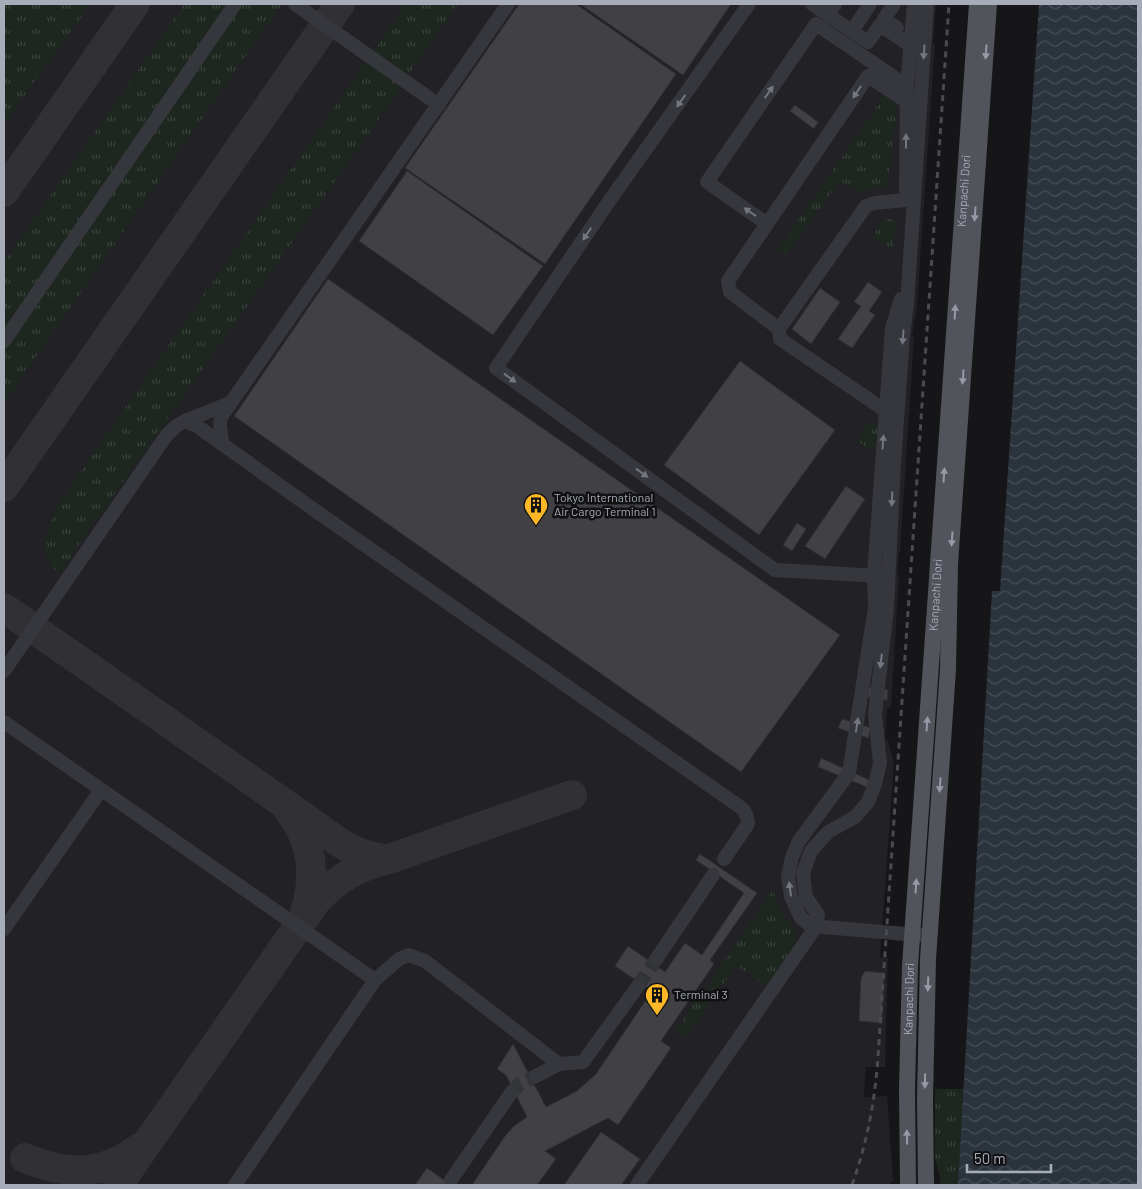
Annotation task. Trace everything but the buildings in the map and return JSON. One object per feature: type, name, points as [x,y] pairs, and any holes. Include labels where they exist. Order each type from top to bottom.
[{"type":"main road","name":"Kanpachi Dori","points":[[908,1185],[907,1079],[912,935],[977,4]]},
{"type":"main road","name":"Kanpachi Dori","points":[[926,1185],[926,1033],[930,936],[948,669],[950,554],[989,4]]},
{"type":"street","points":[[4,341],[235,4]]},
{"type":"street","points":[[296,4],[439,104]]},
{"type":"street","points":[[222,444],[221,417],[230,403],[508,4]]},
{"type":"street","points":[[689,73],[738,4]]},
{"type":"street","points":[[749,4],[612,197],[496,368],[775,570],[888,576]]},
{"type":"street","points":[[812,4],[831,9],[852,31],[868,42],[880,25],[911,42]]},
{"type":"street","points":[[852,31],[870,4]]},
{"type":"street","points":[[894,4],[884,19],[911,42]]},
{"type":"street","points":[[914,4],[907,86],[906,200],[901,304],[892,328],[874,575],[875,607],[849,773],[799,841],[792,857],[788,876],[791,897],[801,918],[815,928],[930,936]]},
{"type":"street","points":[[637,1185],[815,928],[818,915],[806,897],[803,874],[810,851],[828,832],[855,817],[868,802],[875,784],[880,763],[875,714],[887,608],[894,464],[907,304],[927,4]]},
{"type":"street","points":[[767,224],[707,182],[816,24],[907,86]]},
{"type":"street","points":[[779,329],[730,292],[728,281],[868,76],[907,102]]},
{"type":"street","points":[[886,411],[780,339],[779,329],[866,206],[874,203],[906,200]]},
{"type":"street","points":[[4,671],[166,436],[176,426],[185,421],[230,403]]},
{"type":"street","points":[[185,421],[198,426],[329,521],[743,808],[748,824],[724,859]]},
{"type":"street","points":[[4,722],[375,980]]},
{"type":"street","points":[[4,929],[101,790]]},
{"type":"street","points":[[657,958],[714,875]]},
{"type":"street","points":[[235,1185],[375,980],[399,959],[409,955],[425,961],[559,1064]]},
{"type":"street","points":[[536,1076],[559,1064],[583,1062],[638,986]]},
{"type":"street","points":[[451,1180],[511,1093]]},
{"type":"shaded area","points":[[4,4],[936,4],[933,43],[935,45],[916,317],[912,336],[914,337],[897,575],[899,575],[891,707],[887,708],[885,739],[888,740],[894,763],[880,957],[888,958],[885,1067],[866,1067],[864,1097],[887,1096],[893,1181],[888,1185],[4,1185]]},
{"type":"green space","points":[[4,4],[91,4],[4,124]]},
{"type":"green space","points":[[184,4],[282,4],[4,403],[4,262]]},
{"type":"green space","points":[[406,4],[458,4],[408,76],[371,54]]},
{"type":"green space","points":[[367,60],[403,85],[59,573],[50,565],[46,556],[45,546],[49,526],[67,491]]},
{"type":"green space","points":[[885,95],[895,103],[896,112],[888,184],[883,189],[856,191],[840,181],[786,255],[778,249]]},
{"type":"green space","points":[[884,219],[892,219],[896,223],[893,251],[872,237]]},
{"type":"green space","points":[[871,421],[880,428],[876,448],[865,446],[857,439]]},
{"type":"green space","points":[[773,890],[780,909],[798,935],[797,943],[766,985],[736,966],[686,1039],[675,1031]]},
{"type":"green space","points":[[935,1089],[964,1089],[958,1185],[940,1185],[935,1158]]},
{"type":"water","points":[[1039,4],[1138,4],[1138,1185],[958,1185],[992,591],[1000,591]]},
{"type":"taxiway","points":[[4,192],[135,4]]},
{"type":"taxiway","points":[[4,487],[340,4]]},
{"type":"taxiway","points":[[4,608],[336,840],[366,855],[389,859]]},
{"type":"taxiway","points":[[118,1185],[316,901],[332,886],[341,879],[368,865],[572,795]]},
{"type":"taxiway","points":[[289,811],[308,847],[311,886],[305,913]]},
{"type":"taxiway","points":[[25,1158],[56,1168],[85,1170],[113,1163],[127,1157],[141,1147]]},
{"type":"tunnel","points":[[638,986],[657,958]]},
{"type":"tunnel","points":[[511,1093],[519,1084],[536,1076]]},
{"type":"railway","points":[[852,1185],[869,1122],[875,1090],[878,1057],[949,4]]},
{"type":"place","name":"Tokyo International Air Cargo Terminal 1","points":[[536,526]]},
{"type":"place","name":"Terminal 3","points":[[657,1016]]}]
